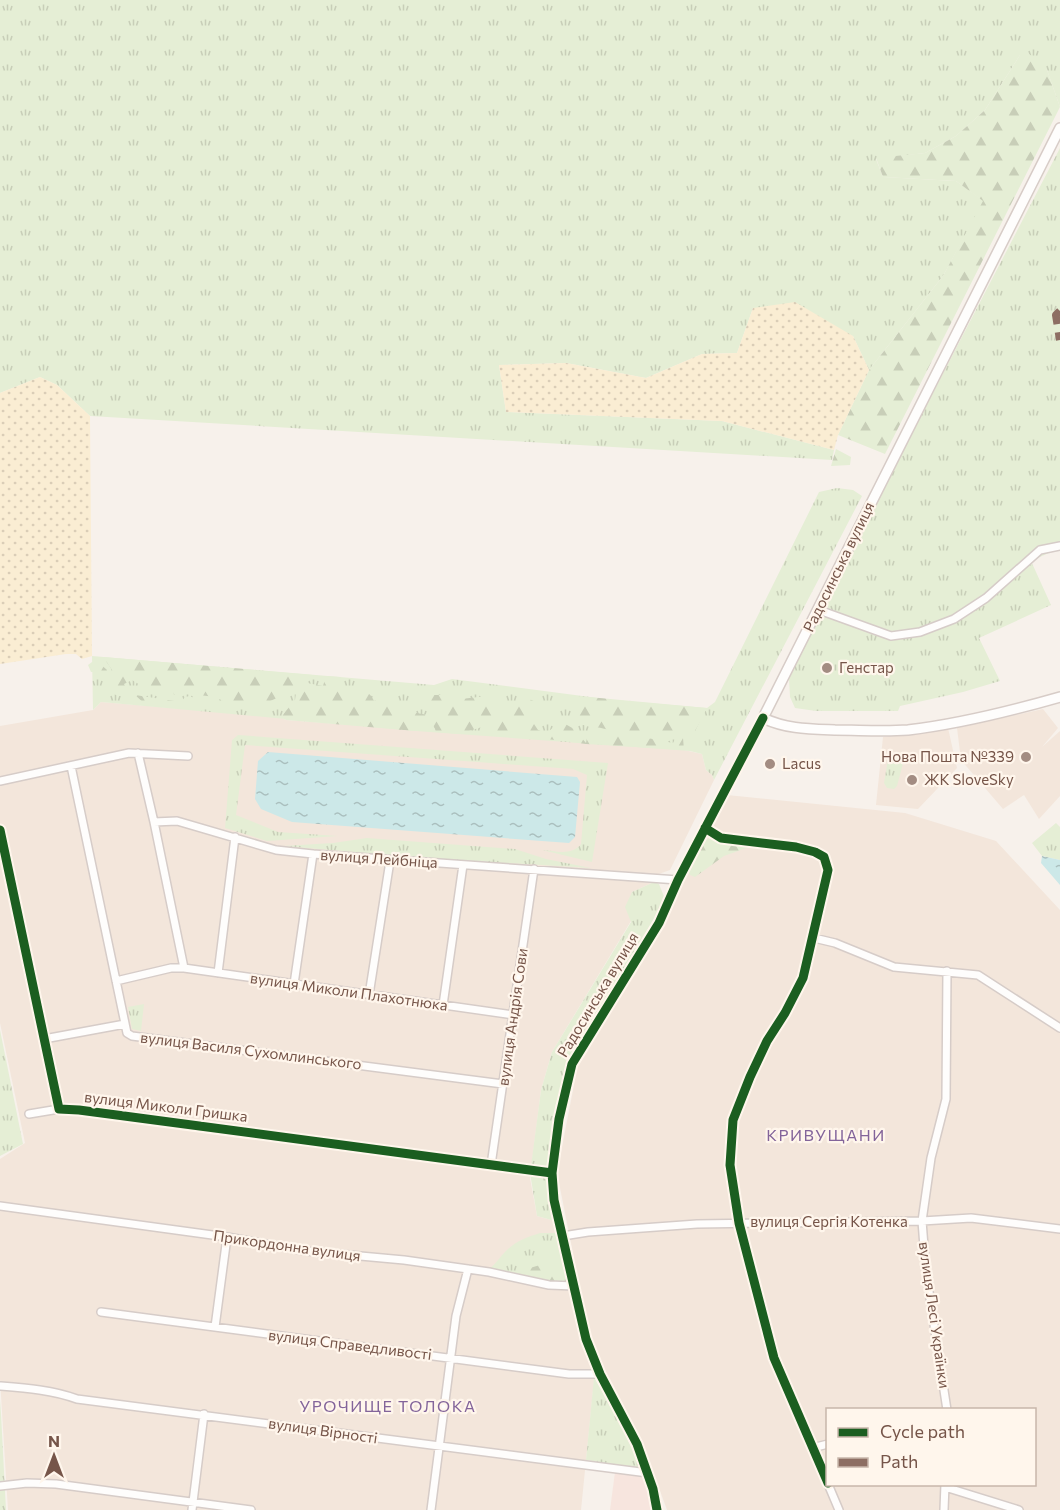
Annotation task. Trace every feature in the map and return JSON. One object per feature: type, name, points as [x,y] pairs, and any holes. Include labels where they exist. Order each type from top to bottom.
[{"type":"main road","name":"Радосинська вулиця","points":[[763,718],[1060,128]]},
{"type":"main road","points":[[763,718],[796,728],[879,731],[909,729],[984,717],[1060,697]]},
{"type":"street","points":[[819,610],[891,636],[920,632],[954,619],[986,597],[1040,550],[1060,546]]},
{"type":"street","name":"Радосинська вулиця","points":[[657,1510],[653,1489],[637,1444],[600,1374],[586,1339],[554,1200],[552,1173],[560,1119],[572,1064],[659,923],[678,880],[763,718]]},
{"type":"street","points":[[138,753],[184,969]]},
{"type":"street","points":[[0,781],[138,753],[188,756]]},
{"type":"street","name":"вулиця Василя Сухомлинського","points":[[71,766],[127,1033],[132,1036],[503,1084]]},
{"type":"street","name":"вулиця Лейбніца","points":[[154,822],[177,821],[276,850],[390,861],[678,880]]},
{"type":"street","points":[[705,828],[721,838],[796,847],[815,852],[824,857],[828,870],[803,978],[767,1041],[733,1120],[730,1165],[739,1223],[774,1358],[826,1480]]},
{"type":"street","points":[[0,830],[59,1109]]},
{"type":"street","points":[[218,973],[235,837]]},
{"type":"street","points":[[294,984],[313,854]]},
{"type":"street","points":[[369,995],[390,861]]},
{"type":"street","points":[[443,1005],[463,865]]},
{"type":"street","name":"вулиця Андрія Сови","points":[[491,1164],[534,869]]},
{"type":"street","points":[[814,938],[835,943],[894,967],[978,975],[1060,1028]]},
{"type":"street","name":"вулиця Миколи Плахотнюка","points":[[116,981],[171,969],[184,969],[514,1015]]},
{"type":"street","name":"вулиця Лесі Українки","points":[[946,1408],[926,1272],[922,1221],[931,1158],[946,1099],[947,972]]},
{"type":"street","points":[[44,1040],[124,1024]]},
{"type":"street","name":"вулиця Миколи Гришка","points":[[29,1114],[59,1109],[79,1110],[552,1173]]},
{"type":"street","name":"Прикордонна вулиця","points":[[0,1206],[227,1237],[306,1251],[404,1260],[468,1269],[549,1285],[574,1286]]},
{"type":"street","name":"вулиця Сергія Котенка","points":[[563,1236],[655,1227],[739,1223],[922,1221],[971,1218],[1060,1229]]},
{"type":"street","points":[[215,1327],[227,1237]]},
{"type":"street","points":[[431,1510],[456,1316],[468,1269]]},
{"type":"street","name":"вулиця Справедливості","points":[[101,1312],[569,1374],[600,1374]]},
{"type":"street","name":"вулиця Вірності","points":[[0,1386],[64,1394],[77,1399],[648,1473]]},
{"type":"street","points":[[192,1507],[204,1414]]},
{"type":"street","points":[[812,1448],[826,1444]]},
{"type":"street","points":[[0,1486],[27,1483],[56,1484],[192,1507],[251,1510]]},
{"type":"street","points":[[829,1486],[839,1510]]},
{"type":"street","points":[[944,1510],[945,1486],[1019,1510]]},
{"type":"shaded area","points":[[101,702],[281,717],[286,720],[684,750],[702,754],[706,770],[714,780],[670,870],[656,875],[654,882],[632,892],[631,921],[552,1052],[541,1090],[530,1178],[537,1216],[555,1221],[579,1325],[595,1371],[581,1510],[8,1510],[0,1379],[0,1159],[25,1143],[0,1023],[0,726],[93,710]]},
{"type":"shaded area","points":[[1043,709],[1058,728],[1042,747],[1060,731],[1060,796],[1039,819],[1024,795],[1003,809],[961,760],[957,728]]},
{"type":"shaded area","name":"ЖК SloveSky","points":[[948,728],[957,768],[918,809],[876,805],[883,737]]},
{"type":"shaded area","points":[[727,795],[905,813],[996,841],[1060,910],[1060,1510],[667,1510],[652,1469],[591,1343],[557,1173],[578,1064],[661,923]]},
{"type":"shaded area","points":[[615,1472],[643,1476],[653,1510],[610,1510]]},
{"type":"green space","points":[[0,0],[1060,0],[1060,107],[1047,70],[1020,55],[985,110],[956,136],[925,153],[876,159],[883,177],[956,181],[984,201],[943,276],[869,370],[853,336],[753,308],[737,353],[702,354],[646,378],[566,363],[499,365],[506,412],[722,421],[834,450],[832,460],[90,416],[57,385],[40,377],[0,393]]},
{"type":"green space","points":[[1028,53],[1047,70],[1060,107],[885,454],[838,435],[869,370],[943,276],[983,201],[956,181],[883,177],[876,158],[925,153],[956,136],[985,110],[1020,55]]},
{"type":"green space","points":[[1060,148],[1060,548],[1031,561],[1051,605],[979,638],[1000,681],[900,706],[898,711],[816,711],[795,708],[790,697],[789,678]]},
{"type":"green space","points":[[836,449],[851,457],[850,465],[831,466]]},
{"type":"green space","points":[[837,488],[853,490],[862,496],[714,780],[706,770],[702,754],[690,751],[416,731],[101,702],[93,710],[92,656],[434,685],[452,679],[613,700],[707,708],[715,702],[819,492]]},
{"type":"green space","points":[[103,657],[313,675],[307,683],[323,686],[326,676],[341,677],[340,693],[355,701],[358,693],[361,692],[368,693],[374,701],[389,695],[393,701],[388,708],[428,715],[432,711],[429,695],[444,695],[461,699],[487,696],[492,701],[492,706],[508,702],[525,703],[529,699],[536,702],[540,716],[530,718],[538,730],[547,733],[560,721],[574,729],[586,743],[588,732],[596,731],[607,736],[611,731],[577,722],[578,713],[575,710],[578,696],[707,708],[695,731],[686,735],[632,735],[673,743],[676,737],[683,738],[684,750],[586,744],[492,732],[482,727],[459,734],[437,732],[431,722],[416,731],[286,720],[281,717],[295,700],[297,686],[265,703],[248,707],[230,705],[217,698],[186,690],[177,690],[177,695],[174,695],[173,689],[167,688],[165,695],[161,695],[162,689],[140,685],[132,680],[124,684],[129,695],[118,696],[109,691],[117,689],[117,684],[113,672]]},
{"type":"green space","points":[[98,662],[107,670],[105,676],[100,672],[91,672],[88,665]]},
{"type":"green space","points":[[135,695],[181,702],[185,697],[190,696],[197,700],[191,707],[186,703],[145,704]]},
{"type":"green space","points":[[238,735],[608,763],[592,862],[542,850],[568,851],[581,844],[587,775],[573,769],[245,745],[236,815],[278,832],[338,836],[267,841],[225,828],[232,740]]},
{"type":"green space","points":[[902,756],[904,760],[897,786],[894,789],[887,788],[884,783],[888,759]]},
{"type":"green space","points":[[1056,823],[1060,827],[1060,860],[1042,856],[1032,843]]},
{"type":"green space","points":[[367,838],[515,849],[546,859],[591,868],[438,859],[283,846]]},
{"type":"green space","points":[[706,839],[752,846],[724,856],[695,877],[690,875],[688,870]]},
{"type":"green space","points":[[654,882],[659,884],[665,899],[570,1057],[555,1107],[547,1169],[531,1166],[541,1090],[552,1052],[631,922],[625,907],[632,892]]},
{"type":"green space","points":[[144,1004],[141,1031],[132,1029],[128,1007]]},
{"type":"green space","points":[[0,1030],[23,1144],[0,1156]]},
{"type":"green space","points":[[530,1173],[547,1175],[548,1198],[555,1221],[537,1216]]},
{"type":"green space","points":[[540,1233],[557,1233],[568,1278],[565,1284],[559,1285],[488,1270],[512,1245]]},
{"type":"green space","points":[[560,1261],[564,1272],[563,1280],[542,1280],[525,1270],[534,1267]]},
{"type":"green space","points":[[594,1377],[623,1429],[640,1467],[586,1460]]},
{"type":"green space","points":[[0,1400],[1,1414],[6,1510],[0,1510]]},
{"type":"sand","points":[[795,302],[853,336],[869,370],[838,435],[834,450],[722,421],[506,412],[499,365],[566,363],[646,378],[702,354],[737,353],[753,308]]},
{"type":"sand","points":[[40,377],[57,385],[90,416],[92,656],[82,659],[76,654],[66,654],[0,664],[0,393]]},
{"type":"water","points":[[268,752],[577,777],[580,782],[575,837],[569,843],[292,822],[261,809],[255,799],[258,761]]},
{"type":"water","points":[[1042,856],[1060,860],[1060,885],[1041,863]]},
{"type":"marked path","points":[[1060,311],[1056,315],[1060,340]]},
{"type":"cycle path","points":[[657,1510],[653,1489],[637,1444],[600,1374],[586,1339],[554,1200],[552,1173],[559,1119],[572,1064],[659,923],[678,880],[763,718]]},
{"type":"cycle path","points":[[705,828],[721,838],[796,847],[815,852],[824,857],[828,870],[803,978],[767,1041],[733,1120],[730,1165],[739,1223],[774,1358],[826,1478]]},
{"type":"cycle path","points":[[0,830],[59,1109],[552,1173]]},
{"type":"place","name":"Генстар","points":[[827,668]]},
{"type":"place","name":"Нова Пошта №339","points":[[1026,757]]},
{"type":"place","name":"Lacus","points":[[770,764]]},
{"type":"place","name":"ЖК SloveSky","points":[[912,780]]},
{"type":"district","name":"КРИВУЩАНИ","points":[[826,1135]]},
{"type":"district","name":"УРОЧИЩЕ ТОЛОКА","points":[[388,1406]]}]
